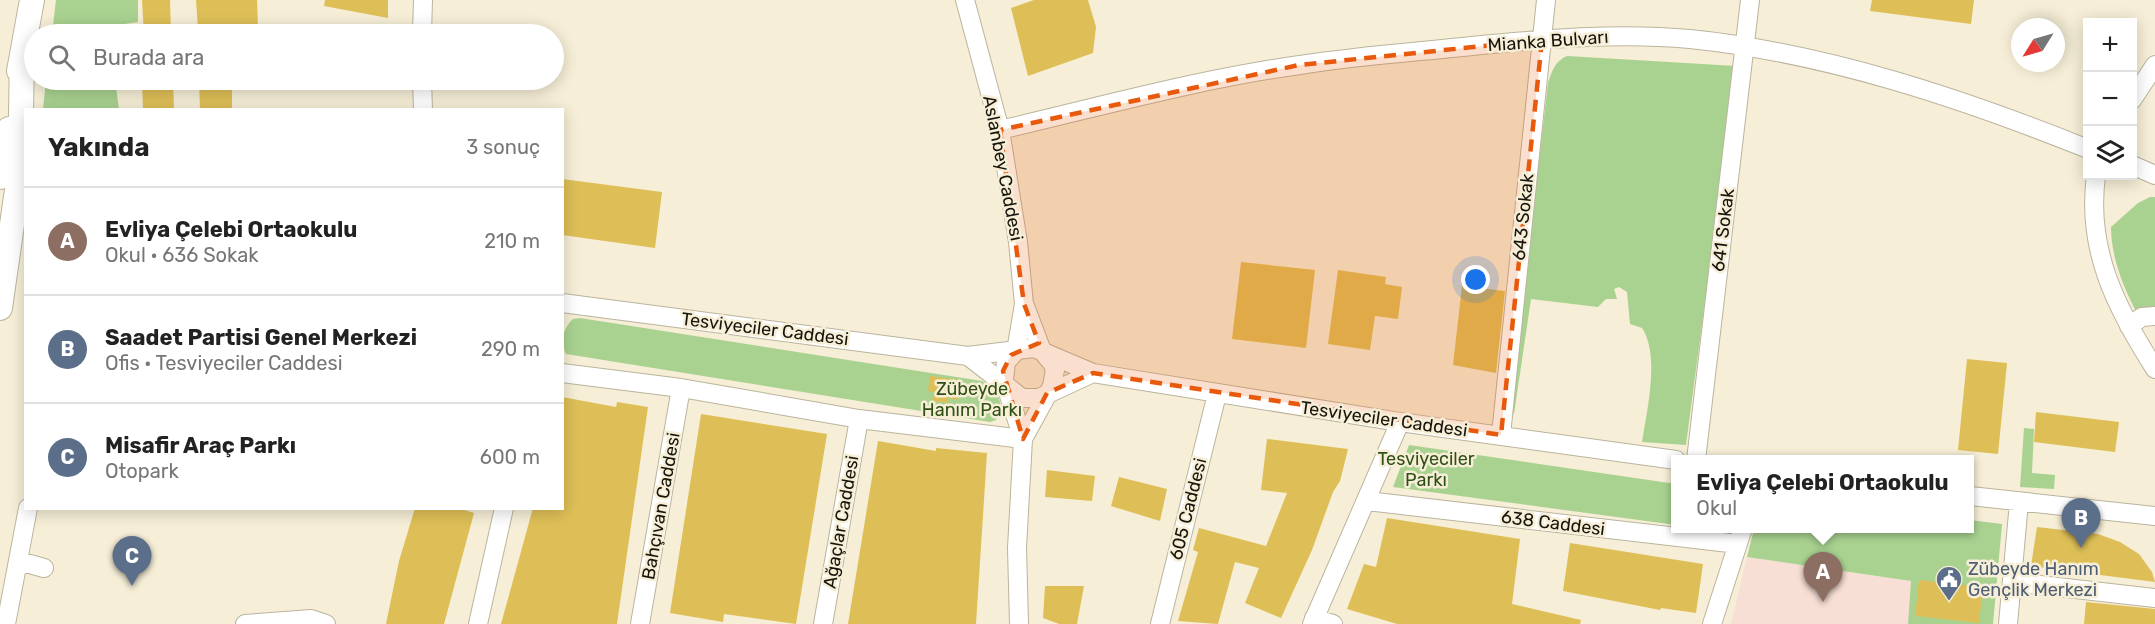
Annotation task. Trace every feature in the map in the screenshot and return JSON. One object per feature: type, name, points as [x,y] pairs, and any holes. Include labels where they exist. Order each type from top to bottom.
[{"type":"main road","points":[[28,24],[32,0]]},
{"type":"main road","points":[[0,308],[19,226],[15,174],[24,46]]},
{"type":"street","points":[[422,24],[423,0]]},
{"type":"street","name":"Aslanbey Caddesi","points":[[964,0],[1000,130],[1018,242],[1024,304]]},
{"type":"street","name":"643 Sokak","points":[[1501,435],[1546,0]]},
{"type":"street","name":"641 Sokak","points":[[1696,455],[1750,0]]},
{"type":"street","name":"Mianka Bulvarı","points":[[1000,130],[1189,87],[1299,65],[1542,40],[1621,36],[1687,39],[1745,46],[1817,61],[1907,86],[2083,147]]},
{"type":"street","points":[[2137,93],[2155,64]]},
{"type":"street","points":[[422,90],[423,108]]},
{"type":"street","points":[[2137,167],[2155,175]]},
{"type":"street","points":[[2095,180],[2093,193],[2095,238],[2103,271],[2128,326],[2155,369]]},
{"type":"street","name":"Tesviyeciler Caddesi","points":[[564,303],[968,356],[1016,351]]},
{"type":"street","points":[[1016,351],[1024,304]]},
{"type":"street","points":[[1023,439],[1052,386],[1055,370],[1053,363],[1042,351],[1024,304]]},
{"type":"street","points":[[2128,326],[2142,317],[2155,316]]},
{"type":"street","points":[[1019,624],[1017,548],[1023,439],[1003,370],[1006,362],[1016,351],[1026,348],[1042,351]]},
{"type":"street","name":"Tesviyeciler Caddesi","points":[[1042,351],[1093,373],[1400,422],[1671,459]]},
{"type":"street","points":[[968,356],[1022,398],[1039,398],[1093,373]]},
{"type":"street","points":[[564,373],[681,388],[859,419],[1023,439]]},
{"type":"street","name":"Bahçıvan Caddesi","points":[[640,624],[681,388]]},
{"type":"street","name":"605 Caddesi","points":[[1160,624],[1217,394]]},
{"type":"street","name":"Ağaçlar Caddesi","points":[[823,624],[859,419]]},
{"type":"street","points":[[1333,624],[1313,621],[1400,422]]},
{"type":"street","points":[[1974,496],[2155,516]]},
{"type":"street","name":"638 Caddesi","points":[[1367,501],[1671,529]]},
{"type":"street","points":[[2008,624],[2019,502]]},
{"type":"street","points":[[6,624],[8,577],[19,561],[28,510]]},
{"type":"street","points":[[478,624],[504,510]]},
{"type":"street","name":"638 Caddesi","points":[[1709,533],[1741,536]]},
{"type":"street","points":[[1712,624],[1741,536]]},
{"type":"street","points":[[19,561],[44,568]]},
{"type":"street","points":[[2013,582],[2155,598]]},
{"type":"street","points":[[245,624],[311,620],[326,624]]},
{"type":"highlighted area","points":[[1542,40],[1501,435],[1093,373],[1047,393],[1023,439],[1003,371],[1011,355],[1039,343],[1024,304],[1000,130],[1299,65]]},
{"type":"shaded area","points":[[1747,557],[1911,581],[1908,624],[1731,624]]},
{"type":"green space","points":[[56,0],[138,0],[138,22],[53,24]]},
{"type":"green space","points":[[1567,56],[1736,66],[1686,445],[1642,442],[1651,383],[1650,353],[1642,328],[1630,324],[1627,292],[1619,287],[1614,289],[1617,299],[1606,299],[1598,307],[1531,299],[1514,414],[1510,413],[1548,83],[1557,64]]},
{"type":"green space","points":[[45,90],[116,90],[119,108],[43,108]]},
{"type":"green space","points":[[2155,197],[2155,308],[2137,313],[2119,271],[2113,249],[2111,227],[2138,203]]},
{"type":"green space","name":"Zübeyde Hanım Parkı","points":[[580,318],[982,381],[996,393],[1001,410],[996,420],[990,422],[566,354],[564,336],[573,319]]},
{"type":"green space","points":[[2024,428],[2034,429],[2032,473],[2055,475],[2054,489],[2020,487]]},
{"type":"green space","name":"Tesviyeciler Parkı","points":[[1409,445],[1671,483],[1671,524],[1393,487]]},
{"type":"green space","points":[[1974,520],[2002,524],[1993,624],[1908,624],[1911,581],[1747,557],[1753,533],[1974,533]]},
{"type":"building","points":[[142,0],[170,0],[171,24],[143,24]]},
{"type":"building","points":[[196,0],[257,0],[258,24],[198,24]]},
{"type":"building","points":[[325,0],[388,0],[388,18],[324,6]]},
{"type":"building","points":[[1034,0],[1088,0],[1096,27],[1093,53],[1028,76],[1011,8]]},
{"type":"building","points":[[1872,0],[1974,0],[1971,24],[1870,11]]},
{"type":"building","points":[[142,90],[173,90],[174,108],[143,108]]},
{"type":"building","points":[[199,90],[232,90],[232,108],[200,108]]},
{"type":"building","points":[[564,179],[662,192],[655,248],[564,235]]},
{"type":"building","points":[[1241,262],[1315,270],[1306,348],[1232,339]]},
{"type":"building","points":[[1338,270],[1386,277],[1385,284],[1402,287],[1398,319],[1375,316],[1370,350],[1328,344]]},
{"type":"building","points":[[1462,286],[1505,291],[1496,373],[1453,365]]},
{"type":"building","points":[[1967,359],[2007,363],[1998,454],[1958,450]]},
{"type":"building","points":[[930,376],[960,380],[957,400],[948,398],[947,403],[932,401],[934,392],[928,391]]},
{"type":"building","points":[[564,397],[616,407],[617,402],[648,407],[617,624],[501,624],[532,510],[564,510]]},
{"type":"building","points":[[2036,412],[2119,422],[2115,452],[2034,442]]},
{"type":"building","points":[[701,414],[827,434],[796,624],[724,614],[723,622],[670,613]]},
{"type":"building","points":[[1267,439],[1348,449],[1340,481],[1333,492],[1312,550],[1281,618],[1245,603],[1259,568],[1235,562],[1218,624],[1178,621],[1198,552],[1193,550],[1199,528],[1266,546],[1287,493],[1261,490]]},
{"type":"building","points":[[878,441],[936,451],[936,448],[987,453],[976,624],[848,624]]},
{"type":"building","points":[[1047,470],[1095,476],[1092,501],[1045,497]]},
{"type":"building","points":[[1119,477],[1167,489],[1160,521],[1111,506]]},
{"type":"building","points":[[414,510],[464,510],[474,513],[444,624],[386,624],[399,561]]},
{"type":"building","points":[[1387,518],[1520,539],[1512,604],[1581,620],[1580,624],[1397,624],[1347,609],[1364,564],[1376,567]]},
{"type":"building","points":[[2037,527],[2098,534],[2120,542],[2139,554],[2152,572],[2155,582],[2031,566]]},
{"type":"building","points":[[1570,543],[1703,564],[1696,613],[1661,608],[1660,610],[1563,591]]},
{"type":"building","name":"Zübeyde Hanım Gençlik Merkezi","points":[[1919,580],[1983,587],[1979,623],[1915,616]]},
{"type":"building","points":[[1045,586],[1084,586],[1077,624],[1059,624],[1043,618]]},
{"type":"building","points":[[2086,602],[2155,609],[2155,624],[2084,624]]},
{"type":"place","name":"Saadet Partisi Genel Merkezi","points":[[2081,548]]},
{"type":"place","name":"Misafir Araç Parkı","points":[[132,586]]},
{"type":"place","name":"Evliya Çelebi Ortaokulu","points":[[1823,602]]},
{"type":"place","name":"Zübeyde Hanım Gençlik Merkezi","points":[[1949,602]]}]
